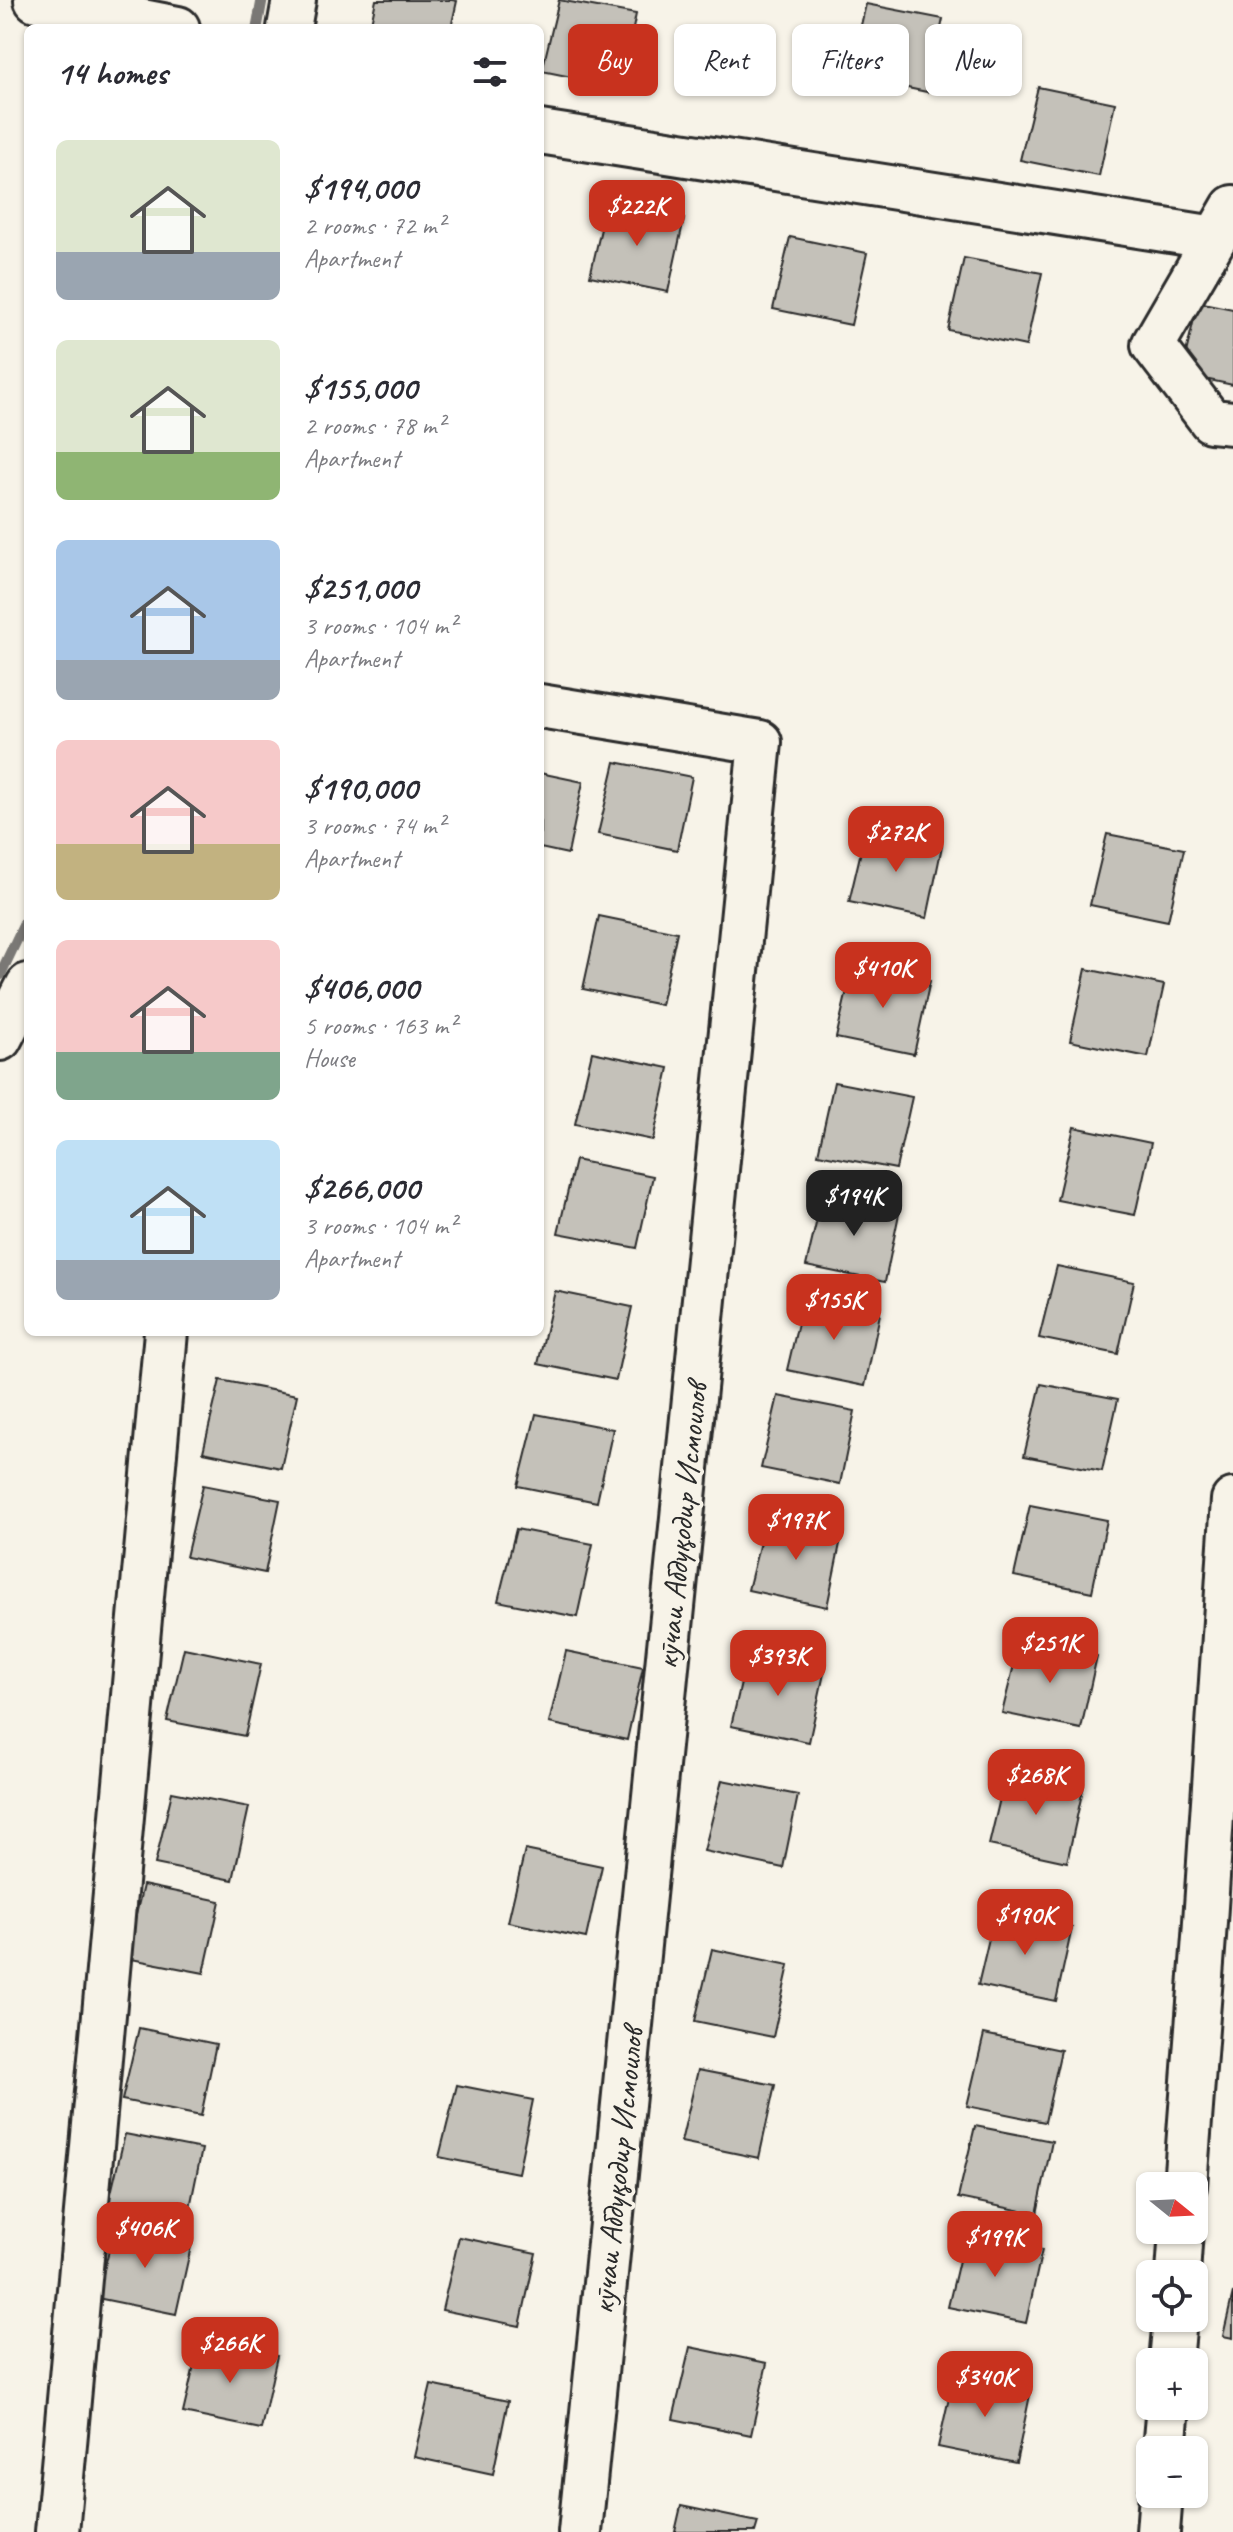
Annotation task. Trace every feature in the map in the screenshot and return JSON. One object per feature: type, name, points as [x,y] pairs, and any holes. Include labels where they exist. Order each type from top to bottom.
[{"type":"street","points":[[36,0],[158,24]]},
{"type":"street","points":[[290,24],[294,0]]},
{"type":"street","points":[[544,133],[1224,223],[1153,345],[1211,421],[1233,423]]},
{"type":"street","name":"кӯчаи Абдуқодир Исмоилов","points":[[544,707],[760,742],[580,2532]]},
{"type":"street","points":[[0,1039],[24,993]]},
{"type":"street","points":[[57,2532],[166,1336]]},
{"type":"street","points":[[1186,2172],[1233,1500]]},
{"type":"street","points":[[1158,2532],[1160,2508]]},
{"type":"building","points":[[376,0],[457,1],[452,24],[371,24]]},
{"type":"building","points":[[559,0],[636,14],[634,24],[568,24],[568,76],[544,71]]},
{"type":"building","points":[[866,4],[943,19],[942,24],[925,24],[925,92],[909,88],[909,24],[861,24]]},
{"type":"building","points":[[1038,87],[1115,103],[1099,176],[1020,160]]},
{"type":"building","points":[[607,203],[684,219],[668,292],[590,276]]},
{"type":"building","points":[[790,237],[867,253],[851,325],[773,309]]},
{"type":"building","points":[[964,258],[1042,273],[1026,346],[948,330]]},
{"type":"building","points":[[1198,302],[1233,309],[1233,385],[1181,374]]},
{"type":"building","points":[[615,762],[692,777],[677,850],[598,834]]},
{"type":"building","points":[[544,774],[583,782],[568,854],[544,849]]},
{"type":"building","points":[[866,830],[942,846],[927,918],[849,902]]},
{"type":"building","points":[[1107,834],[1184,849],[1168,921],[1090,905]]},
{"type":"building","points":[[599,916],[677,932],[661,1005],[583,989]]},
{"type":"building","points":[[853,965],[930,981],[914,1054],[836,1038]]},
{"type":"building","points":[[1086,969],[1164,985],[1148,1057],[1070,1041]]},
{"type":"building","points":[[592,1052],[669,1068],[653,1140],[575,1124]]},
{"type":"building","points":[[834,1082],[912,1097],[896,1169],[818,1154]]},
{"type":"building","points":[[1074,1127],[1151,1143],[1135,1215],[1057,1200]]},
{"type":"building","points":[[575,1160],[653,1176],[637,1248],[558,1233]]},
{"type":"building","points":[[823,1194],[900,1209],[885,1282],[806,1266]]},
{"type":"building","points":[[1057,1266],[1134,1282],[1118,1354],[1039,1338]]},
{"type":"building","points":[[555,1291],[632,1307],[616,1380],[538,1364]]},
{"type":"building","points":[[804,1298],[880,1314],[865,1386],[787,1370]]},
{"type":"building","points":[[220,1380],[297,1395],[281,1468],[203,1452]]},
{"type":"building","points":[[1041,1384],[1118,1399],[1102,1471],[1024,1456]]},
{"type":"building","points":[[778,1396],[855,1411],[840,1484],[761,1468]]},
{"type":"building","points":[[536,1414],[613,1429],[597,1502],[518,1486]]},
{"type":"building","points":[[203,1485],[280,1500],[265,1573],[186,1557]]},
{"type":"building","points":[[1030,1505],[1107,1520],[1092,1592],[1014,1576]]},
{"type":"building","points":[[766,1518],[842,1534],[827,1607],[748,1590]]},
{"type":"building","points":[[516,1529],[593,1544],[577,1617],[498,1601]]},
{"type":"building","points":[[1020,1641],[1097,1656],[1081,1729],[1002,1713]]},
{"type":"building","points":[[184,1648],[261,1664],[245,1736],[167,1721]]},
{"type":"building","points":[[566,1651],[643,1667],[627,1740],[549,1723]]},
{"type":"building","points":[[748,1653],[825,1669],[809,1742],[731,1726]]},
{"type":"building","points":[[1006,1773],[1083,1789],[1067,1862],[989,1845]]},
{"type":"building","points":[[722,1780],[798,1795],[783,1868],[704,1851]]},
{"type":"building","points":[[172,1792],[249,1807],[233,1880],[155,1864]]},
{"type":"building","points":[[525,1850],[602,1866],[586,1938],[508,1922]]},
{"type":"building","points":[[143,1885],[220,1901],[204,1973],[126,1958]]},
{"type":"building","points":[[995,1913],[1072,1928],[1056,2001],[978,1985]]},
{"type":"building","points":[[712,1949],[789,1965],[773,2037],[695,2021]]},
{"type":"building","points":[[139,2028],[216,2044],[201,2116],[122,2100]]},
{"type":"building","points":[[984,2034],[1061,2050],[1045,2122],[967,2106]]},
{"type":"building","points":[[698,2070],[775,2085],[759,2158],[681,2142]]},
{"type":"building","points":[[457,2085],[533,2100],[518,2173],[439,2157]]},
{"type":"building","points":[[975,2126],[1052,2141],[1037,2214],[958,2198]]},
{"type":"building","points":[[125,2134],[202,2149],[187,2222],[108,2206]]},
{"type":"building","points":[[115,2226],[192,2242],[176,2314],[97,2298]]},
{"type":"building","points":[[965,2235],[1042,2250],[1026,2323],[948,2307]]},
{"type":"building","points":[[459,2237],[536,2253],[520,2326],[442,2310]]},
{"type":"building","points":[[1233,2293],[1233,2338],[1223,2336]]},
{"type":"building","points":[[200,2340],[277,2356],[261,2429],[183,2413]]},
{"type":"building","points":[[690,2347],[767,2363],[751,2435],[673,2419]]},
{"type":"building","points":[[954,2375],[1031,2390],[1016,2463],[938,2447]]},
{"type":"building","points":[[431,2385],[508,2401],[493,2474],[414,2457]]},
{"type":"building","points":[[681,2506],[758,2522],[755,2532],[675,2532]]},
{"type":"waterway","points":[[258,24],[262,0]]},
{"type":"waterway","points":[[0,975],[24,924]]}]
